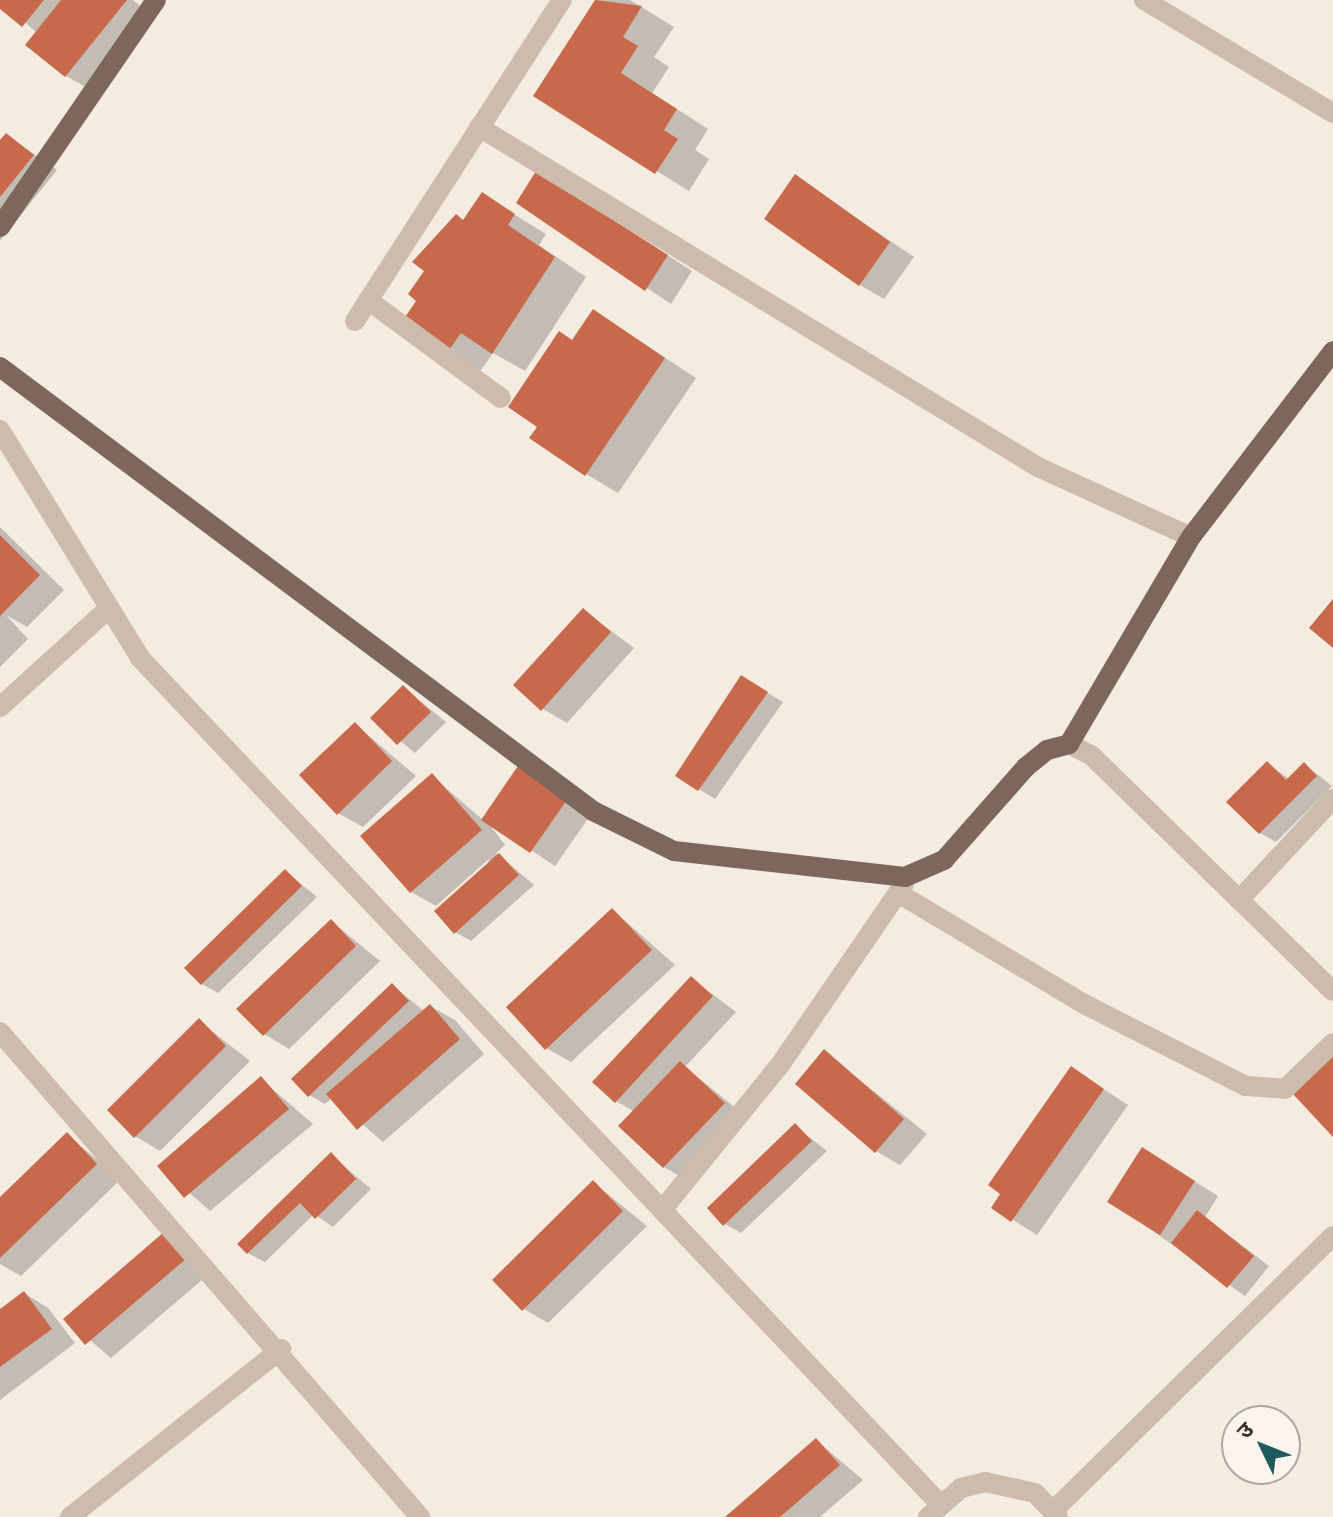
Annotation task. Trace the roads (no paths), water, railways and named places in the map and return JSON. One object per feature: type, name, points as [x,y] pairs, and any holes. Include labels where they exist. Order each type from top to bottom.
[{"type":"main road","points":[[0,227],[156,0]]},
{"type":"main road","points":[[0,367],[593,811],[674,851],[904,886],[944,860],[1026,767],[1069,744],[1191,537],[1333,351]]},
{"type":"street","points":[[355,321],[562,0]]},
{"type":"street","points":[[1144,0],[1333,113]]},
{"type":"street","points":[[479,127],[1038,467],[1191,537]]},
{"type":"street","points":[[368,300],[501,398]]},
{"type":"street","points":[[0,430],[140,658],[662,1210],[933,1510],[985,1482],[1035,1493],[1056,1514],[1333,1236]]},
{"type":"street","points":[[0,707],[109,608]]},
{"type":"street","points":[[1069,744],[1091,755],[1333,991]]},
{"type":"street","points":[[1239,900],[1333,799]]},
{"type":"street","points":[[662,1210],[904,886],[1086,1005],[1246,1086],[1285,1089],[1333,1043]]},
{"type":"street","points":[[0,1032],[281,1349],[420,1517]]},
{"type":"street","points":[[70,1517],[281,1349]]}]
